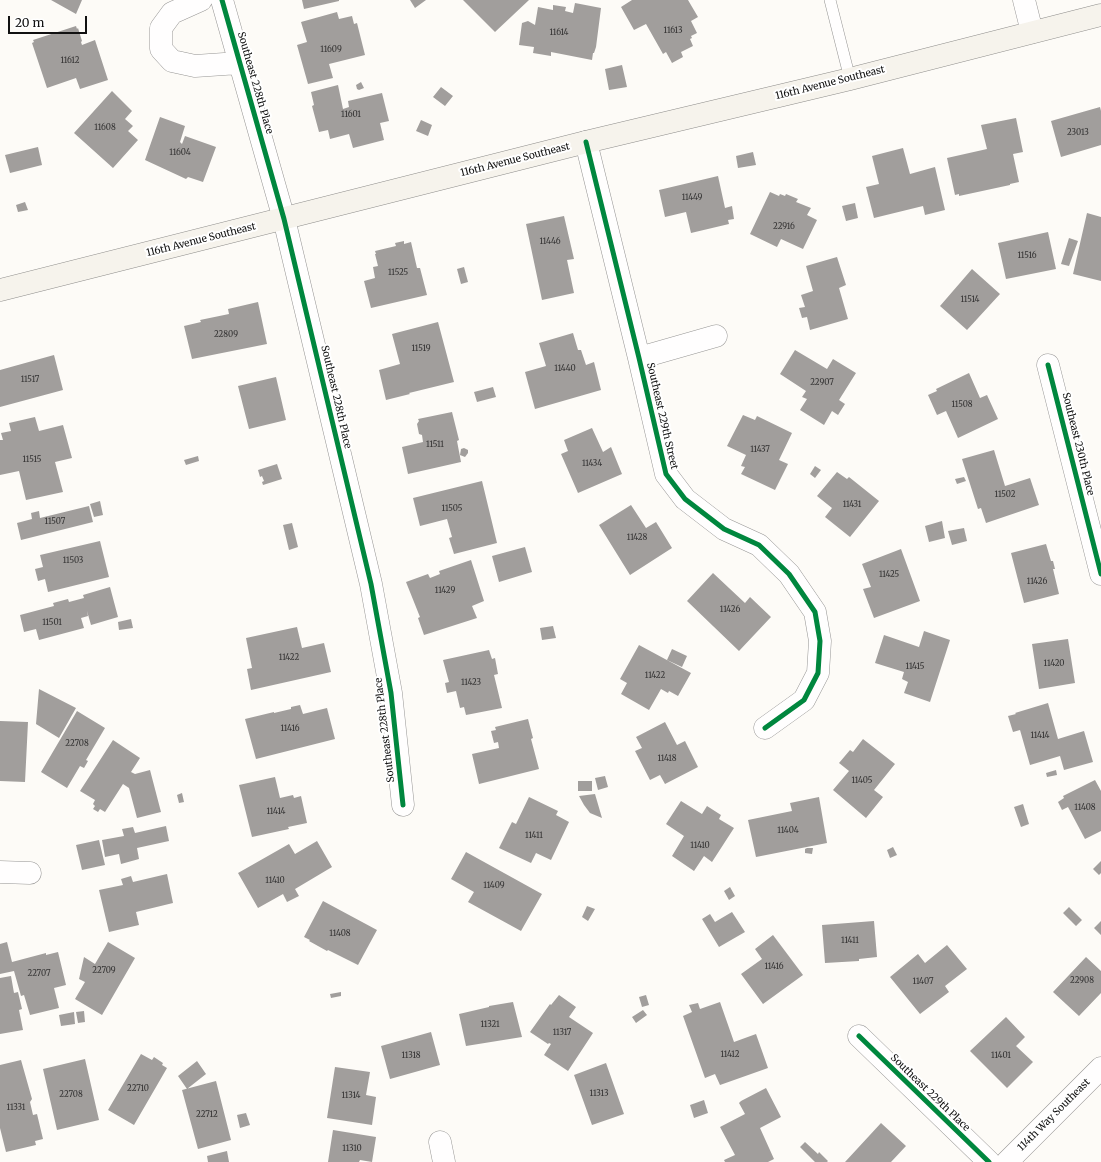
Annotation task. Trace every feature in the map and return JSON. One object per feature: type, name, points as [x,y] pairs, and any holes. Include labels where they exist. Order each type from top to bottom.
[{"type":"main road","name":"116th Avenue Southeast","points":[[0,290],[586,142],[850,79],[1101,15]]},
{"type":"street","name":"Southeast 228th Place","points":[[201,0],[172,13],[162,28],[161,49],[172,61],[195,66],[239,63]]},
{"type":"street","name":"Southeast 228th Place","points":[[222,0],[284,219],[371,584],[391,693],[403,805]]},
{"type":"street","points":[[1024,0],[1032,32]]},
{"type":"street","name":"Southeast 229th Street","points":[[586,142],[666,474],[685,499],[724,529],[759,545],[789,574],[815,612],[820,641],[818,673],[804,700],[765,728]]},
{"type":"street","points":[[639,358],[716,336]]},
{"type":"street","name":"Southeast 230th Place","points":[[1048,365],[1101,574]]},
{"type":"street","points":[[0,872],[30,873]]},
{"type":"street","name":"Southeast 229th Place","points":[[859,1036],[988,1162]]},
{"type":"street","name":"114th Way Southeast","points":[[1007,1162],[1101,1068]]},
{"type":"lane","points":[[830,0],[850,79]]},
{"type":"building","points":[[51,0],[82,0],[76,14]]},
{"type":"building","points":[[302,0],[339,0],[339,1],[304,9]]},
{"type":"building","points":[[410,0],[426,0],[415,8]]},
{"type":"building","points":[[463,0],[529,0],[495,32]]},
{"type":"building","points":[[632,0],[688,0],[698,17],[691,21],[697,33],[691,36],[692,38],[690,39],[693,46],[681,52],[683,57],[672,63],[666,52],[663,54],[646,24],[634,30],[621,7]]},
{"type":"building","points":[[575,3],[601,8],[596,47],[592,60],[551,52],[551,56],[533,53],[534,47],[519,45],[522,23],[528,21],[535,25],[538,7],[553,10],[553,5],[566,7],[565,11],[573,13]]},
{"type":"building","points":[[337,12],[339,19],[352,16],[354,24],[357,23],[365,55],[329,64],[333,78],[308,84],[297,45],[307,42],[301,22]]},
{"type":"building","points":[[76,26],[77,29],[78,28],[82,45],[95,40],[108,80],[80,89],[76,78],[47,88],[32,43],[34,42],[33,40]]},
{"type":"building","points":[[622,65],[627,87],[609,90],[605,69]]},
{"type":"building","points":[[361,82],[364,88],[359,90],[357,89],[356,85]]},
{"type":"building","points":[[338,85],[343,109],[349,107],[348,101],[382,93],[389,121],[380,123],[384,140],[353,148],[349,134],[330,139],[328,130],[319,132],[312,106],[314,105],[311,92]]},
{"type":"building","points":[[441,87],[453,96],[445,106],[433,97]]},
{"type":"building","points":[[112,91],[132,111],[125,119],[133,126],[128,131],[138,140],[113,168],[74,133]]},
{"type":"building","points":[[1100,107],[1101,145],[1061,157],[1051,121]]},
{"type":"building","points":[[160,117],[185,126],[180,142],[182,144],[185,136],[216,147],[203,182],[188,177],[186,179],[145,160]]},
{"type":"building","points":[[1016,118],[1023,152],[1013,154],[1019,182],[959,196],[959,194],[955,195],[947,158],[987,149],[981,125]]},
{"type":"building","points":[[421,120],[432,125],[428,136],[416,131]]},
{"type":"building","points":[[38,147],[42,165],[10,173],[5,155]]},
{"type":"building","points":[[903,148],[910,174],[935,167],[945,210],[925,215],[923,206],[874,218],[866,187],[879,184],[872,156]]},
{"type":"building","points":[[753,152],[756,165],[738,168],[736,156]]},
{"type":"building","points":[[718,176],[725,208],[732,206],[734,219],[728,220],[729,224],[691,233],[686,212],[665,217],[659,190]]},
{"type":"building","points":[[770,192],[779,196],[780,194],[785,196],[786,194],[798,199],[796,202],[811,208],[807,215],[817,220],[803,249],[781,239],[777,247],[750,234]]},
{"type":"building","points":[[25,202],[28,210],[18,212],[16,205]]},
{"type":"building","points":[[855,203],[858,218],[846,221],[842,206]]},
{"type":"building","points":[[1087,213],[1101,217],[1101,281],[1073,274]]},
{"type":"building","points":[[564,216],[574,259],[567,260],[574,293],[542,300],[526,224]]},
{"type":"building","points":[[1048,232],[1056,269],[1006,279],[998,243]]},
{"type":"building","points":[[1069,238],[1078,241],[1069,266],[1061,264]]},
{"type":"building","points":[[404,241],[404,244],[411,242],[417,268],[420,268],[427,295],[371,308],[364,281],[375,278],[373,267],[378,266],[375,251],[396,246],[395,243]]},
{"type":"building","points":[[837,257],[846,285],[839,288],[848,319],[810,330],[807,317],[802,318],[799,308],[805,307],[801,295],[813,291],[806,266]]},
{"type":"building","points":[[464,267],[468,282],[461,284],[457,269]]},
{"type":"building","points":[[972,269],[1000,294],[967,330],[940,306]]},
{"type":"building","points":[[258,302],[267,344],[192,359],[184,326],[201,322],[200,320],[229,314],[228,309]]},
{"type":"building","points":[[438,322],[454,382],[386,400],[379,370],[400,364],[392,334]]},
{"type":"building","points":[[573,333],[578,350],[581,350],[586,365],[594,362],[601,390],[535,409],[525,372],[546,366],[539,343]]},
{"type":"building","points":[[795,350],[827,369],[833,359],[856,373],[839,400],[845,404],[838,415],[832,411],[824,425],[800,410],[807,399],[802,397],[806,391],[780,374]]},
{"type":"building","points":[[54,355],[63,390],[0,407],[0,370]]},
{"type":"building","points":[[969,373],[980,398],[987,395],[998,419],[958,438],[946,411],[937,415],[928,395],[937,391],[936,389]]},
{"type":"building","points":[[276,377],[286,420],[249,429],[238,386]]},
{"type":"building","points":[[493,387],[496,397],[477,402],[474,392]]},
{"type":"building","points":[[452,412],[459,440],[457,441],[461,462],[408,474],[402,447],[423,442],[422,435],[419,434],[417,424],[419,421],[418,419]]},
{"type":"building","points":[[743,415],[755,420],[757,416],[792,433],[779,460],[788,464],[775,490],[741,474],[745,467],[741,466],[746,455],[727,446]]},
{"type":"building","points":[[35,417],[39,431],[63,425],[72,458],[55,462],[63,492],[26,500],[19,471],[0,475],[0,440],[3,440],[1,433],[11,431],[9,423]]},
{"type":"building","points":[[592,428],[603,452],[611,447],[622,474],[578,493],[561,454],[568,451],[564,440]]},
{"type":"building","points":[[464,448],[468,450],[465,457],[460,455],[461,449]]},
{"type":"building","points":[[994,450],[1005,486],[1030,478],[1039,505],[986,523],[981,508],[978,509],[962,459]]},
{"type":"building","points":[[198,456],[199,461],[186,465],[184,460]]},
{"type":"building","points":[[277,464],[282,479],[263,485],[262,482],[264,481],[262,476],[260,477],[258,470]]},
{"type":"building","points":[[815,466],[821,470],[815,478],[810,474]]},
{"type":"building","points":[[837,472],[847,479],[849,477],[879,501],[850,537],[825,517],[832,508],[817,496]]},
{"type":"building","points":[[964,477],[966,481],[957,484],[955,479]]},
{"type":"building","points":[[482,481],[497,543],[454,554],[449,538],[452,537],[447,519],[420,526],[413,498]]},
{"type":"building","points":[[100,501],[103,515],[94,517],[90,504]]},
{"type":"building","points":[[631,505],[646,528],[656,522],[672,548],[630,575],[599,525]]},
{"type":"building","points":[[89,506],[93,522],[21,540],[17,523],[32,519],[31,513],[39,511],[40,518]]},
{"type":"building","points":[[942,521],[945,538],[929,542],[925,526]]},
{"type":"building","points":[[292,523],[298,547],[289,550],[283,525]]},
{"type":"building","points":[[964,528],[967,541],[952,545],[948,531]]},
{"type":"building","points":[[100,541],[109,577],[48,592],[45,579],[38,581],[35,569],[43,567],[40,555]]},
{"type":"building","points":[[1046,544],[1051,561],[1053,561],[1055,569],[1053,569],[1059,594],[1024,603],[1011,553]]},
{"type":"building","points":[[525,547],[532,572],[499,582],[492,556]]},
{"type":"building","points":[[901,549],[920,601],[874,618],[863,589],[871,587],[862,564]]},
{"type":"building","points":[[471,560],[484,601],[472,606],[477,618],[424,635],[418,618],[420,617],[406,582],[428,574],[430,578],[440,574],[439,571]]},
{"type":"building","points":[[713,573],[745,603],[750,597],[771,617],[739,651],[687,601]]},
{"type":"building","points":[[110,587],[118,617],[91,625],[87,611],[88,616],[81,618],[84,628],[39,640],[36,629],[24,632],[20,615],[54,606],[53,603],[68,599],[69,602],[84,598],[83,595]]},
{"type":"building","points":[[131,619],[133,628],[119,630],[118,622]]},
{"type":"building","points":[[553,626],[556,638],[542,640],[540,628]]},
{"type":"building","points":[[297,627],[302,648],[324,643],[331,672],[251,690],[247,669],[252,668],[246,638]]},
{"type":"building","points":[[924,631],[950,640],[930,702],[904,693],[908,682],[902,679],[904,672],[875,663],[884,635],[919,647]]},
{"type":"building","points":[[1068,639],[1075,683],[1039,689],[1032,644]]},
{"type":"building","points":[[639,645],[691,673],[678,696],[661,689],[649,710],[621,694],[627,683],[620,679]]},
{"type":"building","points":[[672,649],[687,656],[682,667],[667,660]]},
{"type":"building","points":[[489,650],[492,659],[495,658],[498,674],[494,675],[502,708],[466,715],[464,707],[460,708],[456,691],[447,693],[445,683],[449,682],[443,660]]},
{"type":"building","points":[[39,689],[76,708],[59,738],[36,724]]},
{"type":"building","points":[[1048,703],[1058,739],[1084,731],[1093,762],[1064,770],[1060,756],[1030,765],[1020,730],[1013,732],[1008,716]]},
{"type":"building","points":[[300,705],[303,714],[327,708],[335,739],[256,759],[245,719],[291,709],[291,707]]},
{"type":"building","points":[[77,711],[105,728],[86,760],[88,761],[84,768],[80,766],[67,788],[41,772]]},
{"type":"building","points":[[528,719],[533,738],[531,739],[539,769],[479,784],[472,754],[499,748],[498,742],[494,743],[491,731],[496,730],[495,727]]},
{"type":"building","points":[[0,721],[28,722],[25,782],[0,781]]},
{"type":"building","points":[[665,722],[677,745],[685,741],[698,767],[665,784],[660,775],[650,780],[635,751],[642,748],[636,737]]},
{"type":"building","points":[[863,739],[895,764],[874,790],[883,797],[866,818],[833,790],[849,771],[839,763],[850,750],[853,752]]},
{"type":"building","points":[[113,740],[140,758],[131,772],[135,774],[150,770],[161,812],[137,818],[129,788],[123,784],[105,812],[100,809],[98,812],[93,809],[95,806],[93,804],[95,800],[80,791]]},
{"type":"building","points":[[1056,770],[1057,775],[1047,777],[1046,773]]},
{"type":"building","points":[[605,776],[608,787],[598,790],[595,778]]},
{"type":"building","points":[[275,777],[280,798],[293,795],[294,798],[301,796],[307,823],[288,827],[289,829],[252,837],[239,785]]},
{"type":"building","points":[[1095,780],[1101,791],[1101,831],[1085,839],[1068,807],[1062,810],[1058,802],[1064,798],[1063,796]]},
{"type":"building","points":[[578,781],[592,781],[592,791],[578,791]]},
{"type":"building","points":[[182,793],[184,802],[179,803],[177,795]]},
{"type":"building","points":[[595,794],[602,818],[590,813],[579,796]]},
{"type":"building","points":[[529,797],[558,811],[556,815],[569,822],[551,860],[536,853],[531,863],[499,848],[512,822],[516,824]]},
{"type":"building","points":[[819,797],[827,843],[756,857],[748,820],[792,811],[790,803]]},
{"type":"building","points":[[681,801],[702,814],[707,806],[721,815],[719,819],[734,828],[712,862],[704,856],[694,871],[672,856],[684,836],[666,824]]},
{"type":"building","points":[[1023,804],[1029,824],[1021,827],[1014,807]]},
{"type":"building","points":[[166,826],[169,841],[137,848],[139,859],[121,864],[119,854],[105,857],[102,840],[124,836],[122,829],[133,827],[135,833]]},
{"type":"building","points":[[99,840],[105,865],[82,870],[76,845]]},
{"type":"building","points":[[317,841],[332,867],[295,889],[299,896],[287,902],[283,894],[258,908],[238,873],[289,844],[295,854]]},
{"type":"building","points":[[893,847],[897,855],[890,858],[887,850]]},
{"type":"building","points":[[813,848],[812,854],[805,853],[805,849]]},
{"type":"building","points":[[466,852],[542,894],[521,931],[468,902],[474,892],[451,879]]},
{"type":"building","points":[[1101,861],[1101,873],[1099,875],[1093,869]]},
{"type":"building","points":[[167,874],[173,903],[136,912],[139,925],[109,932],[99,890],[123,885],[121,879],[131,876],[133,882]]},
{"type":"building","points":[[730,887],[735,896],[729,900],[724,891]]},
{"type":"building","points":[[323,901],[377,930],[358,965],[328,950],[327,951],[304,937]]},
{"type":"building","points":[[587,906],[595,909],[588,921],[582,917]]},
{"type":"building","points":[[1069,907],[1082,920],[1076,926],[1063,913]]},
{"type":"building","points":[[732,912],[745,932],[719,947],[702,919],[710,914],[715,922]]},
{"type":"building","points":[[874,921],[877,957],[859,959],[859,961],[825,963],[822,925]]},
{"type":"building","points":[[1101,921],[1101,935],[1094,928]]},
{"type":"building","points":[[773,935],[803,975],[763,1004],[741,974],[762,959],[755,949]]},
{"type":"building","points":[[7,942],[12,962],[46,953],[46,955],[58,952],[66,985],[54,988],[59,1008],[30,1015],[24,995],[21,996],[14,971],[0,974],[0,944]]},
{"type":"building","points":[[108,942],[135,958],[102,1015],[75,999],[85,982],[79,979],[84,957],[95,964]]},
{"type":"building","points":[[947,945],[967,969],[945,986],[949,992],[920,1014],[890,977],[918,954],[925,963]]},
{"type":"building","points":[[1086,957],[1101,971],[1101,993],[1079,1016],[1053,992]]},
{"type":"building","points":[[11,976],[14,993],[18,992],[22,1009],[19,1010],[23,1030],[0,1034],[0,978]]},
{"type":"building","points":[[341,992],[341,996],[331,998],[330,994]]},
{"type":"building","points":[[559,995],[576,1007],[569,1017],[593,1033],[568,1071],[544,1055],[551,1044],[548,1044],[530,1032],[550,1004],[551,1005]]},
{"type":"building","points":[[646,995],[649,1005],[642,1007],[639,997]]},
{"type":"building","points":[[513,1002],[522,1037],[466,1046],[459,1014],[489,1006]]},
{"type":"building","points":[[720,1002],[734,1042],[756,1034],[768,1068],[720,1085],[715,1074],[705,1078],[683,1016],[692,1012],[689,1005],[698,1003],[700,1009]]},
{"type":"building","points":[[643,1010],[647,1015],[636,1023],[632,1017]]},
{"type":"building","points":[[84,1011],[85,1022],[78,1023],[76,1012]]},
{"type":"building","points":[[74,1012],[75,1024],[61,1026],[59,1015]]},
{"type":"building","points":[[1006,1017],[1025,1037],[1016,1046],[1033,1062],[1007,1088],[970,1051]]},
{"type":"building","points":[[431,1032],[440,1065],[390,1079],[381,1046]]},
{"type":"building","points":[[141,1054],[152,1060],[154,1057],[163,1063],[162,1065],[167,1068],[134,1125],[108,1110]]},
{"type":"building","points":[[85,1059],[99,1120],[57,1130],[43,1069]]},
{"type":"building","points":[[21,1060],[32,1099],[30,1102],[33,1115],[37,1114],[43,1139],[35,1141],[36,1145],[6,1152],[0,1128],[0,1065]]},
{"type":"building","points":[[197,1061],[206,1074],[187,1089],[178,1076]]},
{"type":"building","points":[[606,1063],[624,1114],[592,1125],[574,1075]]},
{"type":"building","points":[[335,1067],[370,1072],[366,1095],[376,1097],[372,1125],[327,1118]]},
{"type":"building","points":[[216,1081],[231,1140],[198,1149],[182,1090]]},
{"type":"building","points":[[766,1088],[781,1117],[760,1128],[774,1159],[768,1162],[725,1162],[724,1160],[735,1155],[720,1127],[745,1114],[739,1103],[741,1101]]},
{"type":"building","points":[[704,1100],[708,1113],[694,1118],[690,1105]]},
{"type":"building","points":[[246,1113],[250,1125],[240,1128],[237,1115]]},
{"type":"building","points":[[881,1123],[906,1146],[891,1162],[845,1162]]},
{"type":"building","points":[[333,1130],[376,1137],[372,1162],[360,1160],[359,1162],[328,1162]]},
{"type":"building","points":[[805,1142],[818,1154],[819,1152],[828,1161],[815,1162],[800,1147]]},
{"type":"building","points":[[227,1151],[229,1162],[208,1162],[207,1156]]},
{"type":"cycle path","points":[[222,0],[284,219],[371,584],[391,693],[403,805]]},
{"type":"cycle path","points":[[586,142],[666,474],[685,499],[724,529],[759,545],[789,574],[815,612],[820,641],[818,673],[804,700],[765,728]]},
{"type":"cycle path","points":[[1048,365],[1101,574]]},
{"type":"cycle path","points":[[859,1036],[989,1162]]}]
